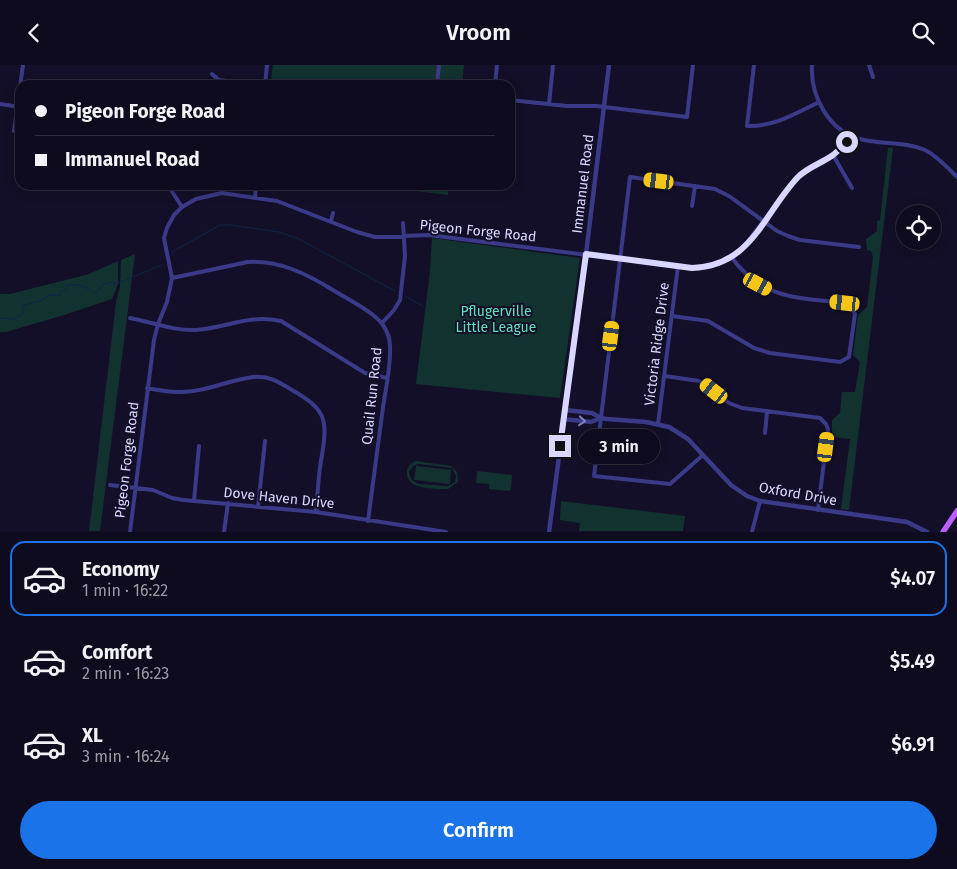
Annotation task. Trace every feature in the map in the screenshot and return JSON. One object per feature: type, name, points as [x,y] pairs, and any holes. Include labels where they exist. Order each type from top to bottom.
[{"type":"main road","points":[[942,531],[957,511]]},
{"type":"street","points":[[21,80],[23,65]]},
{"type":"street","points":[[266,80],[267,65]]},
{"type":"street","points":[[438,80],[439,65]]},
{"type":"street","points":[[496,80],[497,65]]},
{"type":"street","points":[[549,104],[553,65]]},
{"type":"street","name":"Immanuel Road","points":[[549,531],[609,65]]},
{"type":"street","points":[[515,101],[604,107],[687,117],[693,65]]},
{"type":"street","points":[[754,65],[747,126],[775,123],[818,102]]},
{"type":"street","points":[[812,65],[811,76],[818,102],[827,116],[840,129],[861,139],[900,144],[925,151],[957,177]]},
{"type":"street","points":[[869,65],[873,77]]},
{"type":"street","points":[[212,74],[219,80]]},
{"type":"street","points":[[0,104],[15,106]]},
{"type":"street","points":[[14,131],[15,125]]},
{"type":"street","name":"Pigeon Forge Road","points":[[130,531],[147,388],[158,324],[167,302],[172,279],[164,238],[174,215],[182,207],[196,199],[222,193],[277,201],[357,232],[375,237],[429,235],[678,266],[705,267],[719,264],[732,258],[747,244],[799,176],[833,155],[852,136]]},
{"type":"street","points":[[833,155],[852,188]]},
{"type":"street","points":[[703,455],[670,484],[594,476],[630,177],[715,189],[788,236],[800,240],[859,247]]},
{"type":"street","points":[[692,206],[694,186]]},
{"type":"street","points":[[171,190],[182,207]]},
{"type":"street","points":[[255,198],[256,190]]},
{"type":"street","points":[[331,221],[333,213]]},
{"type":"street","points":[[172,279],[260,261],[298,271],[315,279],[382,323],[400,300],[405,256],[403,223]]},
{"type":"street","points":[[672,316],[708,321],[754,348],[770,353],[840,362],[849,357],[855,314],[850,305],[788,297],[775,292],[750,279],[732,258]]},
{"type":"street","name":"Victoria Ridge Drive","points":[[658,424],[678,266]]},
{"type":"street","points":[[130,318],[193,330],[208,329],[254,318],[281,321],[365,373],[387,378]]},
{"type":"street","name":"Quail Run Road","points":[[368,521],[390,345],[382,323]]},
{"type":"street","points":[[665,376],[699,381],[736,406],[767,412],[820,418],[828,429],[818,510]]},
{"type":"street","points":[[147,388],[185,392],[253,377],[264,377],[274,379],[310,401],[318,409],[325,427],[325,444],[322,455],[316,512]]},
{"type":"street","points":[[564,410],[592,413],[601,418]]},
{"type":"street","points":[[765,433],[767,412]]},
{"type":"street","points":[[563,419],[591,422],[601,418]]},
{"type":"street","name":"Oxford Drive","points":[[601,418],[658,424],[668,427],[682,435],[731,485],[760,501],[907,522],[927,531]]},
{"type":"street","points":[[258,507],[264,441]]},
{"type":"street","points":[[194,501],[200,446]]},
{"type":"street","name":"Dove Haven Drive","points":[[110,485],[153,490],[172,498],[316,512],[368,521],[390,527],[446,531]]},
{"type":"street","points":[[752,531],[760,501]]},
{"type":"street","points":[[224,531],[228,503]]},
{"type":"green space","points":[[273,65],[464,65],[462,80],[271,80]]},
{"type":"green space","points":[[888,148],[893,148],[849,510],[841,509],[850,439],[832,437],[832,420],[840,413],[842,392],[855,392],[860,362],[853,355],[858,315],[867,307],[873,257],[871,251],[867,250],[866,239],[877,231],[877,221],[880,220]]},
{"type":"green space","points":[[408,190],[448,190],[448,195]]},
{"type":"green space","name":"Pflugerville Little League","points":[[432,238],[580,258],[560,398],[416,384],[430,271]]},
{"type":"green space","points":[[135,254],[100,531],[89,531],[116,302],[120,287],[121,260]]},
{"type":"green space","points":[[118,261],[118,284],[112,299],[61,316],[6,332],[0,332],[0,294],[10,294],[89,274]]},
{"type":"green space","points":[[416,461],[451,466],[457,472],[458,482],[448,489],[416,486],[408,479],[407,471],[411,464]],"holes":[[[419,464],[452,468],[456,476],[455,482],[448,486],[418,484],[411,479],[409,472],[414,465]]]},
{"type":"green space","points":[[416,466],[451,470],[450,484],[414,480]]},
{"type":"green space","points":[[477,471],[512,475],[511,489],[509,491],[489,489],[489,484],[476,483]]},
{"type":"green space","points":[[561,501],[685,516],[683,531],[579,531],[580,523],[560,520]]},
{"type":"waterway","points":[[172,252],[220,225],[279,232],[299,239],[395,291]]},
{"type":"waterway","points":[[0,318],[13,319],[23,314],[22,306],[42,300],[50,295],[60,295],[67,285],[82,286],[94,293],[103,284],[113,282],[115,284],[162,265]]},
{"type":"waterway","points":[[405,296],[423,306]]},
{"type":"route","points":[[560,446],[586,254],[692,268],[719,264],[732,258],[747,244],[799,176],[833,155],[847,142]]}]
